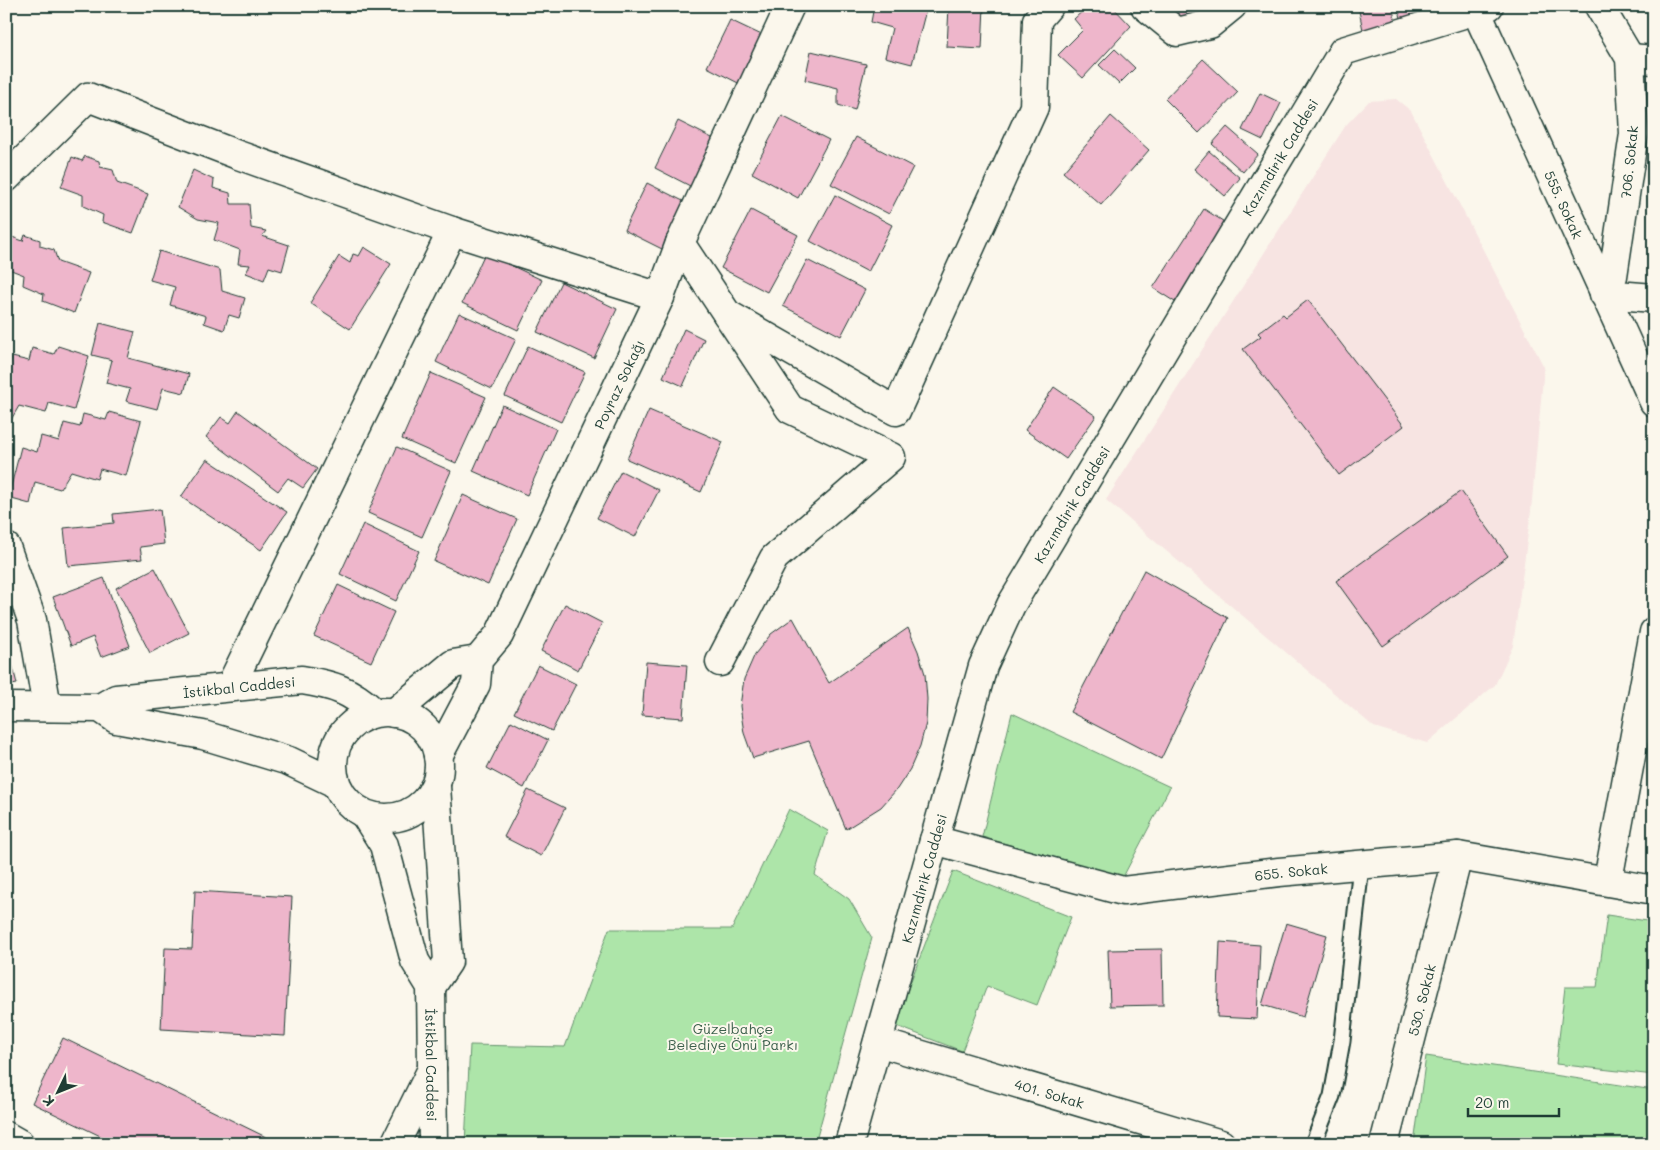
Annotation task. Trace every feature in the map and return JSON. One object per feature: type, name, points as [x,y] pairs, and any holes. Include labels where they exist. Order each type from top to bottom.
[{"type":"street","name":"Poyraz Sokağı","points":[[478,660],[499,635],[660,297],[680,243],[790,6]]},
{"type":"street","points":[[727,314],[896,411],[1034,107],[1037,20],[1049,6]]},
{"type":"street","points":[[1145,6],[1177,32],[1210,24],[1232,6]]},
{"type":"street","name":"706. Sokak","points":[[1600,6],[1642,59],[1644,135],[1614,276],[1604,294]]},
{"type":"street","name":"555. Sokak","points":[[1480,8],[1604,294],[1654,402]]},
{"type":"street","name":"Kazımdirik Caddesi","points":[[849,1144],[983,666],[1011,605],[1343,51],[1480,8]]},
{"type":"street","points":[[6,178],[88,97],[238,155],[452,230],[660,297]]},
{"type":"street","points":[[230,688],[452,230]]},
{"type":"street","points":[[680,243],[790,409],[890,457],[774,558],[720,662]]},
{"type":"street","points":[[1604,294],[1654,298]]},
{"type":"street","points":[[6,547],[32,620],[47,707]]},
{"type":"street","points":[[1608,880],[1654,632]]},
{"type":"street","points":[[384,713],[407,716],[420,724],[432,738],[438,756],[439,774],[436,786],[448,962],[431,987],[415,961],[384,845],[365,815],[343,798],[334,783],[332,766],[334,749],[342,734],[354,722],[384,713],[453,664],[478,660],[476,684],[438,756]]},
{"type":"street","name":"İstikbal Caddesi","points":[[6,707],[100,708],[116,699],[302,680],[330,684],[384,713]]},
{"type":"street","name":"İstikbal Caddesi","points":[[100,708],[116,719],[203,735],[289,761],[334,783]]},
{"type":"street","points":[[365,815],[388,819],[406,815],[422,806],[436,786]]},
{"type":"street","name":"655. Sokak","points":[[934,840],[1123,892],[1458,856],[1608,880],[1654,890]]},
{"type":"street","name":"530. Sokak","points":[[1384,1144],[1458,856]]},
{"type":"street","name":"İstikbal Caddesi","points":[[431,987],[432,1144]]},
{"type":"street","name":"401. Sokak","points":[[878,1042],[1221,1144]]},
{"type":"street","points":[[396,1144],[432,1069]]},
{"type":"street","points":[[6,1136],[20,1144]]},
{"type":"lane","points":[[1313,1144],[1332,1096],[1342,1041],[1358,918],[1362,865]]},
{"type":"shaded area","points":[[1396,99],[1411,111],[1544,367],[1531,511],[1513,646],[1495,685],[1427,743],[1374,727],[1106,500],[1346,125],[1369,101]]},
{"type":"green space","points":[[1012,713],[1170,787],[1123,877],[982,837]]},
{"type":"green space","name":"Güzelbahçe Belediye Önü Parkı","points":[[789,809],[828,831],[815,875],[849,899],[872,938],[815,1144],[465,1144],[470,1045],[565,1047],[609,929],[732,929]]},
{"type":"green space","points":[[953,871],[1071,917],[1037,1005],[987,986],[962,1051],[894,1025]]},
{"type":"green space","points":[[1607,915],[1654,922],[1654,1075],[1556,1064],[1565,987],[1597,987]]},
{"type":"green space","points":[[1426,1056],[1654,1090],[1654,1144],[1414,1144]]},
{"type":"building","points":[[874,6],[927,6],[912,64],[885,57],[892,28],[871,22]]},
{"type":"building","points":[[949,6],[984,6],[982,49],[947,47]]},
{"type":"building","points":[[1088,6],[1112,6],[1131,26],[1083,78],[1058,55],[1083,30],[1074,19]]},
{"type":"building","points":[[1155,6],[1198,6],[1178,28]]},
{"type":"building","points":[[1358,6],[1392,6],[1396,23],[1363,30]]},
{"type":"building","points":[[1398,6],[1449,6],[1449,8],[1401,18]]},
{"type":"building","points":[[730,20],[770,39],[746,87],[707,67]]},
{"type":"building","points":[[1115,49],[1135,68],[1119,84],[1099,65]]},
{"type":"building","points":[[811,51],[866,64],[855,110],[838,105],[838,88],[805,80]]},
{"type":"building","points":[[1203,59],[1238,92],[1199,133],[1165,99]]},
{"type":"building","points":[[1260,93],[1281,103],[1263,140],[1242,130]]},
{"type":"building","points":[[782,116],[829,140],[798,198],[752,173]]},
{"type":"building","points":[[1111,116],[1149,150],[1101,205],[1063,172]]},
{"type":"building","points":[[678,121],[718,141],[694,188],[655,168]]},
{"type":"building","points":[[1227,127],[1258,154],[1243,172],[1212,144]]},
{"type":"building","points":[[856,137],[913,167],[889,214],[831,184]]},
{"type":"building","points":[[1209,151],[1240,178],[1225,196],[1194,169]]},
{"type":"building","points":[[85,156],[99,161],[100,167],[113,170],[117,183],[148,194],[133,233],[102,222],[103,215],[83,206],[83,195],[61,187],[72,157],[82,161]]},
{"type":"building","points":[[193,170],[214,180],[213,188],[230,193],[231,204],[249,204],[251,228],[266,231],[262,236],[289,245],[282,271],[269,267],[264,280],[246,273],[250,265],[238,264],[240,250],[214,240],[219,223],[198,219],[178,207]]},
{"type":"building","points":[[647,183],[687,203],[664,250],[624,230]]},
{"type":"building","points":[[835,195],[892,225],[868,272],[810,241]]},
{"type":"building","points":[[1204,209],[1226,223],[1175,302],[1153,288]]},
{"type":"building","points":[[751,210],[798,235],[767,292],[721,268]]},
{"type":"building","points":[[25,235],[40,240],[40,246],[54,250],[58,262],[89,273],[74,313],[43,301],[44,294],[23,285],[24,275],[6,268],[6,253],[12,237],[23,241]]},
{"type":"building","points":[[364,247],[391,264],[350,329],[310,303],[339,256],[350,263],[353,254],[359,256]]},
{"type":"building","points":[[159,251],[220,270],[222,291],[245,298],[239,318],[229,315],[224,330],[204,323],[206,316],[170,305],[175,287],[150,280]]},
{"type":"building","points":[[485,253],[542,280],[518,330],[462,303]]},
{"type":"building","points":[[807,260],[865,290],[841,336],[783,306]]},
{"type":"building","points":[[561,282],[617,309],[594,358],[537,332]]},
{"type":"building","points":[[1308,300],[1404,426],[1339,475],[1243,349],[1261,336],[1258,333],[1283,314],[1286,317]]},
{"type":"building","points":[[459,313],[516,339],[492,389],[436,362]]},
{"type":"building","points":[[100,323],[135,332],[128,358],[189,374],[184,393],[163,388],[157,409],[126,401],[130,389],[106,383],[112,360],[92,355]]},
{"type":"building","points":[[684,329],[704,339],[683,386],[663,377]]},
{"type":"building","points":[[58,346],[89,356],[74,410],[49,403],[46,413],[19,406],[9,423],[6,422],[6,375],[12,357],[29,361],[32,348],[54,354]]},
{"type":"building","points":[[528,346],[585,372],[561,422],[505,396]]},
{"type":"building","points":[[431,373],[486,397],[456,463],[402,439]]},
{"type":"building","points":[[1054,387],[1096,416],[1066,459],[1025,430]]},
{"type":"building","points":[[502,405],[556,429],[527,495],[473,471]]},
{"type":"building","points":[[649,410],[723,442],[701,492],[627,459]]},
{"type":"building","points":[[238,411],[317,469],[303,488],[288,478],[278,491],[206,437],[221,417],[230,423]]},
{"type":"building","points":[[109,412],[141,421],[126,476],[100,469],[97,479],[71,471],[60,489],[35,482],[30,504],[8,498],[21,447],[37,452],[41,436],[59,441],[64,423],[80,427],[83,414],[106,420]]},
{"type":"building","points":[[397,447],[451,471],[422,537],[368,513]]},
{"type":"building","points":[[207,459],[287,512],[261,550],[181,497]]},
{"type":"building","points":[[621,471],[659,490],[635,537],[597,518]]},
{"type":"building","points":[[1461,491],[1508,556],[1383,646],[1336,581]]},
{"type":"building","points":[[463,495],[517,519],[488,585],[434,561]]},
{"type":"building","points":[[160,509],[164,544],[140,547],[142,559],[68,566],[64,528],[114,523],[113,514]]},
{"type":"building","points":[[363,524],[419,551],[396,601],[340,574]]},
{"type":"building","points":[[155,568],[189,633],[150,653],[116,588]]},
{"type":"building","points":[[1144,570],[1228,618],[1161,759],[1070,712]]},
{"type":"building","points":[[104,578],[130,646],[101,657],[93,637],[71,646],[53,597]]},
{"type":"building","points":[[338,585],[394,612],[371,662],[314,636]]},
{"type":"building","points":[[565,604],[602,623],[578,670],[541,651]]},
{"type":"building","points":[[793,618],[829,683],[908,628],[925,674],[926,723],[920,746],[910,769],[897,789],[881,807],[846,829],[809,741],[753,758],[744,733],[740,706],[744,679],[755,654],[771,634]]},
{"type":"building","points":[[6,639],[17,684],[6,686]]},
{"type":"building","points":[[646,662],[687,665],[683,718],[642,715]]},
{"type":"building","points":[[538,665],[576,684],[552,731],[514,713]]},
{"type":"building","points":[[511,721],[548,740],[524,788],[487,768]]},
{"type":"building","points":[[528,790],[565,808],[541,856],[504,837]]},
{"type":"building","points":[[195,891],[292,897],[285,1036],[161,1029],[165,948],[192,949]]},
{"type":"building","points":[[1286,923],[1327,935],[1303,1017],[1262,1005]]},
{"type":"building","points":[[1220,942],[1260,945],[1257,1019],[1217,1017]]},
{"type":"building","points":[[1162,949],[1163,1005],[1110,1006],[1108,950]]},
{"type":"building","points":[[63,1038],[272,1140],[271,1144],[117,1144],[32,1103]]}]
